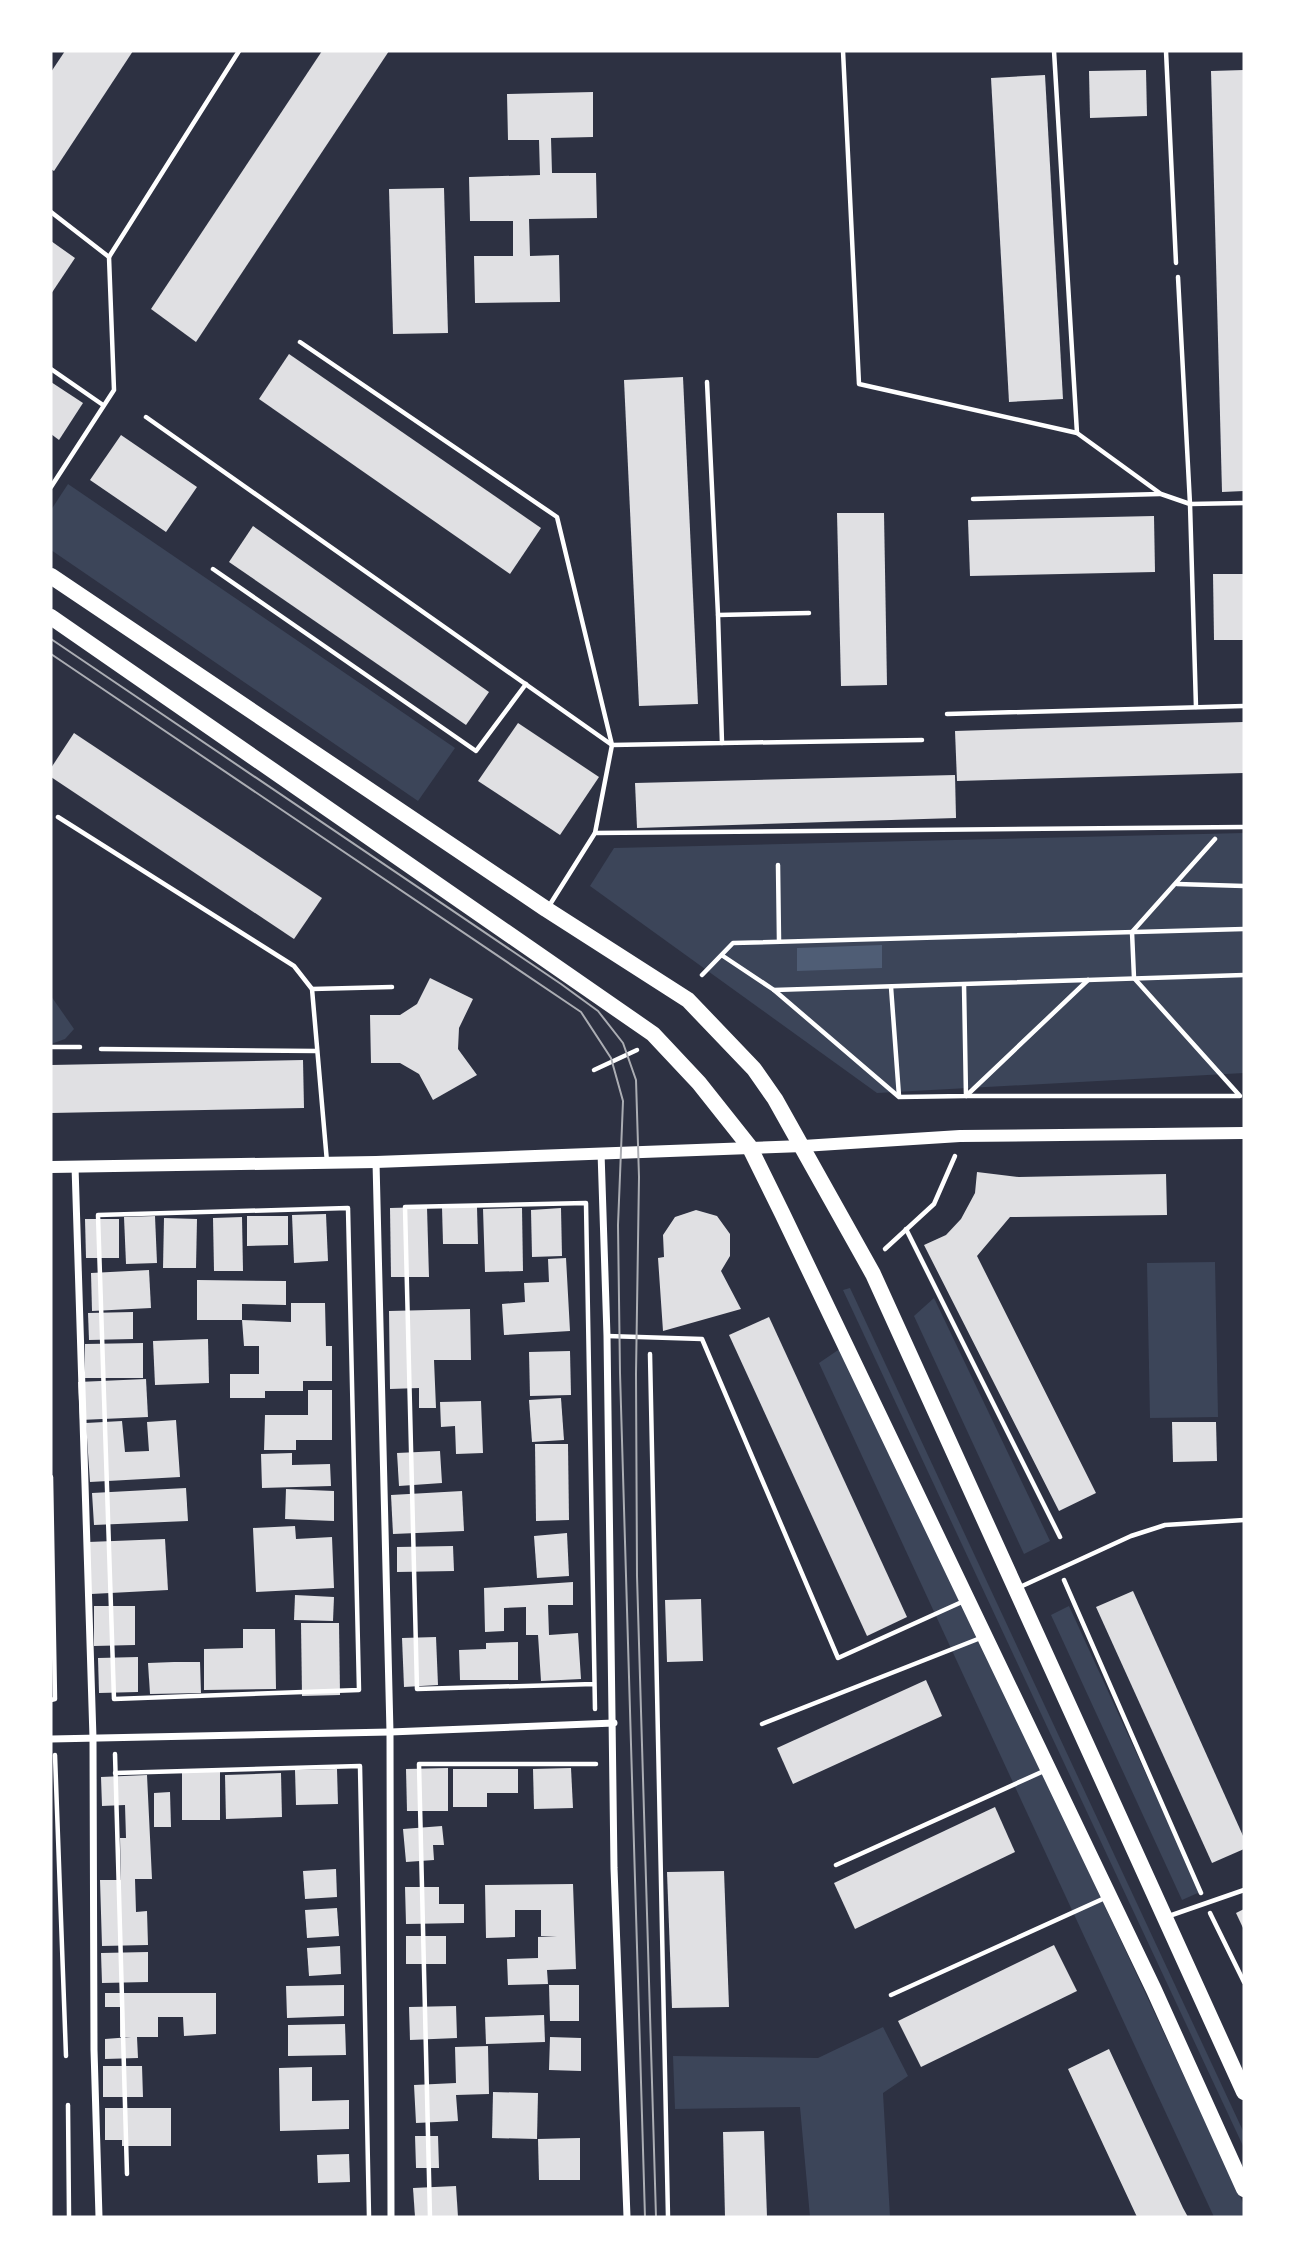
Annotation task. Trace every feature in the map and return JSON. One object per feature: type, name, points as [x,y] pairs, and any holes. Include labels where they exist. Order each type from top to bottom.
[{"type":"main road","points":[[51,576],[546,909],[688,1000],[754,1069],[803,1146],[873,1274],[1014,1590],[1244,2092]]},
{"type":"main road","points":[[51,617],[653,1034],[699,1083],[749,1146],[965,1601],[1049,1769],[1244,2189]]},
{"type":"street","points":[[51,1167],[376,1162],[803,1146],[960,1136],[1244,1133]]},
{"type":"street","points":[[601,1152],[614,1723],[614,1882],[626,2217]]},
{"type":"street","points":[[376,1162],[390,1732],[391,2217]]},
{"type":"street","points":[[75,1166],[93,1738],[94,2050],[99,2217]]},
{"type":"street","points":[[51,1739],[390,1732],[614,1723]]},
{"type":"lane","points":[[51,487],[114,390],[109,257],[239,51]]},
{"type":"lane","points":[[843,51],[859,384],[1077,433],[1161,494],[1190,504],[1244,503]]},
{"type":"lane","points":[[1055,51],[1077,433]]},
{"type":"lane","points":[[1166,51],[1176,263]]},
{"type":"lane","points":[[51,212],[109,257]]},
{"type":"lane","points":[[1178,277],[1190,504],[1196,707]]},
{"type":"lane","points":[[300,342],[557,517],[612,745],[595,833],[546,909]]},
{"type":"lane","points":[[51,369],[103,405]]},
{"type":"lane","points":[[706,382],[722,743]]},
{"type":"lane","points":[[146,417],[612,745],[922,740]]},
{"type":"lane","points":[[973,499],[1161,494]]},
{"type":"lane","points":[[213,569],[476,751],[526,684]]},
{"type":"lane","points":[[718,615],[809,613]]},
{"type":"lane","points":[[947,714],[1244,706]]},
{"type":"lane","points":[[58,817],[294,966],[312,989],[327,1163]]},
{"type":"lane","points":[[595,833],[1244,827]]},
{"type":"lane","points":[[312,989],[391,987]]},
{"type":"lane","points":[[51,1047],[80,1047]]},
{"type":"lane","points":[[101,1049],[317,1051]]},
{"type":"lane","points":[[607,1336],[702,1339],[838,1658],[965,1601]]},
{"type":"lane","points":[[1014,1590],[1131,1536],[1165,1525],[1244,1520]]},
{"type":"lane","points":[[762,1724],[984,1636]]},
{"type":"lane","points":[[836,1865],[1049,1769]]},
{"type":"lane","points":[[1165,1918],[1244,1890]]},
{"type":"lane","points":[[891,1995],[1109,1896]]},
{"type":"path","points":[[1225,828],[1132,932],[1133,978],[1242,1095]]},
{"type":"path","points":[[778,865],[779,940]]},
{"type":"path","points":[[1176,884],[1244,886]]},
{"type":"path","points":[[702,975],[733,943],[1244,929]]},
{"type":"path","points":[[723,956],[774,990],[899,1097],[1242,1095]]},
{"type":"path","points":[[774,990],[1244,975]]},
{"type":"path","points":[[966,1096],[1089,980]]},
{"type":"path","points":[[964,985],[966,1096]]},
{"type":"path","points":[[891,987],[899,1097]]},
{"type":"path","points":[[594,1070],[637,1050]]},
{"type":"path","points":[[884,1249],[934,1204],[955,1156]]},
{"type":"path","points":[[594,1684],[417,1689],[405,1207],[586,1203],[595,1710]]},
{"type":"path","points":[[348,1208],[359,1690],[114,1699],[98,1215],[348,1208]]},
{"type":"path","points":[[906,1229],[1060,1537]]},
{"type":"path","points":[[650,1354],[668,2217]]},
{"type":"path","points":[[51,1477],[55,1699],[51,1700]]},
{"type":"path","points":[[1059,1568],[1205,1903],[1244,1982]]},
{"type":"path","points":[[115,1754],[127,2174]]},
{"type":"path","points":[[57,1755],[66,2056]]},
{"type":"path","points":[[429,2217],[419,1764],[596,1764]]},
{"type":"path","points":[[115,1773],[360,1766],[369,2217]]},
{"type":"path","points":[[68,2105],[69,2217]]},
{"type":"shaded area","points":[[68,484],[455,748],[418,801],[51,550],[51,510]]},
{"type":"shaded area","points":[[1244,833],[1244,1073],[877,1093],[590,886],[614,848]]},
{"type":"shaded area","points":[[882,945],[882,968],[797,971],[797,948]]},
{"type":"shaded area","points":[[51,996],[74,1029],[65,1039],[51,1044]]},
{"type":"shaded area","points":[[1215,1262],[1218,1417],[1150,1418],[1147,1263]]},
{"type":"shaded area","points":[[850,1288],[1244,2133],[1244,2148],[843,1290]]},
{"type":"shaded area","points":[[934,1298],[1050,1541],[1024,1554],[914,1316]]},
{"type":"shaded area","points":[[844,1346],[1244,2205],[1244,2217],[1214,2217],[819,1363]]},
{"type":"shaded area","points":[[1069,1606],[1200,1892],[1182,1900],[1051,1615]]},
{"type":"shaded area","points":[[883,2027],[908,2076],[883,2093],[890,2217],[810,2217],[800,2107],[675,2109],[673,2056],[818,2058]]},
{"type":"building","points":[[65,51],[133,51],[54,171],[51,169],[51,72]]},
{"type":"building","points":[[322,51],[389,51],[196,342],[151,309]]},
{"type":"building","points":[[1146,70],[1147,116],[1090,118],[1089,71]]},
{"type":"building","points":[[1244,70],[1244,491],[1222,492],[1211,71]]},
{"type":"building","points":[[1045,75],[1063,399],[1009,402],[991,78]]},
{"type":"building","points":[[593,92],[593,137],[551,138],[552,173],[596,173],[597,218],[529,219],[530,256],[559,255],[560,302],[475,303],[474,256],[513,256],[513,221],[470,221],[469,177],[540,175],[539,140],[508,140],[507,94]]},
{"type":"building","points":[[444,188],[448,333],[393,334],[389,189]]},
{"type":"building","points":[[51,241],[75,258],[51,294]]},
{"type":"building","points":[[289,354],[541,528],[510,574],[259,399]]},
{"type":"building","points":[[683,377],[698,704],[639,706],[624,380]]},
{"type":"building","points":[[51,382],[83,403],[59,440],[51,434]]},
{"type":"building","points":[[121,435],[197,487],[166,532],[90,480]]},
{"type":"building","points":[[837,513],[884,513],[887,685],[841,686]]},
{"type":"building","points":[[1154,516],[1155,572],[970,576],[968,520]]},
{"type":"building","points":[[253,526],[489,692],[466,725],[229,562]]},
{"type":"building","points":[[1213,574],[1244,574],[1244,640],[1214,640]]},
{"type":"building","points":[[1244,722],[1244,773],[957,781],[955,731]]},
{"type":"building","points":[[518,723],[599,777],[560,835],[478,781]]},
{"type":"building","points":[[74,733],[322,898],[294,939],[51,777],[51,768]]},
{"type":"building","points":[[955,775],[956,818],[637,828],[635,783]]},
{"type":"building","points":[[430,978],[473,999],[459,1028],[458,1049],[477,1075],[433,1100],[419,1074],[400,1063],[371,1063],[370,1015],[400,1015],[417,1004]]},
{"type":"building","points":[[303,1060],[304,1108],[51,1113],[51,1065]]},
{"type":"building","points":[[977,1172],[1019,1177],[1166,1174],[1167,1215],[1010,1217],[977,1256],[1096,1493],[1059,1511],[924,1245],[946,1235],[961,1219],[975,1193]]},
{"type":"building","points":[[427,1207],[429,1277],[391,1277],[390,1208]]},
{"type":"building","points":[[442,1207],[477,1207],[478,1244],[443,1244]]},
{"type":"building","points":[[522,1208],[523,1271],[485,1272],[483,1209]]},
{"type":"building","points":[[561,1208],[562,1256],[532,1257],[531,1210]]},
{"type":"building","points":[[696,1210],[717,1216],[730,1234],[730,1256],[721,1271],[741,1309],[663,1331],[658,1258],[664,1257],[663,1235],[675,1217]]},
{"type":"building","points":[[326,1214],[328,1261],[294,1263],[292,1215]]},
{"type":"building","points":[[155,1216],[157,1263],[126,1264],[124,1217]]},
{"type":"building","points":[[247,1216],[288,1216],[288,1245],[247,1246]]},
{"type":"building","points":[[242,1217],[243,1271],[214,1271],[213,1218]]},
{"type":"building","points":[[164,1218],[197,1219],[196,1268],[163,1268]]},
{"type":"building","points":[[85,1219],[119,1219],[119,1258],[86,1258]]},
{"type":"building","points":[[566,1258],[570,1331],[504,1335],[502,1304],[525,1302],[524,1283],[549,1282],[548,1259]]},
{"type":"building","points":[[149,1270],[151,1308],[92,1311],[91,1273]]},
{"type":"building","points":[[197,1280],[286,1281],[286,1305],[242,1304],[242,1320],[197,1320]]},
{"type":"building","points":[[291,1303],[325,1303],[326,1346],[332,1346],[332,1381],[303,1381],[303,1391],[265,1391],[265,1398],[230,1398],[230,1374],[259,1374],[259,1346],[244,1346],[242,1320],[291,1322]]},
{"type":"building","points":[[470,1309],[471,1360],[434,1360],[436,1408],[419,1408],[419,1388],[390,1389],[389,1311]]},
{"type":"building","points":[[133,1312],[133,1339],[89,1340],[88,1313]]},
{"type":"building","points":[[769,1317],[907,1617],[867,1636],[729,1335]]},
{"type":"building","points":[[208,1339],[209,1383],[155,1385],[153,1341]]},
{"type":"building","points":[[143,1343],[143,1378],[85,1378],[85,1344]]},
{"type":"building","points":[[570,1351],[571,1395],[530,1396],[529,1352]]},
{"type":"building","points":[[146,1379],[148,1417],[80,1420],[78,1382]]},
{"type":"building","points":[[308,1390],[332,1390],[332,1440],[296,1440],[296,1450],[264,1450],[265,1415],[308,1415]]},
{"type":"building","points":[[561,1398],[564,1440],[532,1442],[529,1400]]},
{"type":"building","points":[[481,1401],[483,1453],[456,1454],[455,1426],[441,1427],[440,1402]]},
{"type":"building","points":[[176,1420],[180,1477],[90,1482],[86,1423],[122,1421],[125,1452],[149,1451],[147,1422]]},
{"type":"building","points":[[1172,1422],[1216,1422],[1217,1461],[1173,1462]]},
{"type":"building","points":[[535,1444],[568,1444],[569,1520],[536,1521]]},
{"type":"building","points":[[440,1451],[442,1483],[399,1486],[397,1453]]},
{"type":"building","points":[[292,1453],[292,1465],[330,1464],[331,1486],[262,1488],[261,1454]]},
{"type":"building","points":[[186,1488],[188,1521],[94,1525],[92,1493]]},
{"type":"building","points":[[286,1489],[334,1491],[334,1521],[285,1519]]},
{"type":"building","points":[[462,1491],[464,1531],[393,1534],[391,1495]]},
{"type":"building","points":[[295,1526],[296,1539],[332,1537],[334,1588],[256,1592],[253,1528]]},
{"type":"building","points":[[567,1533],[569,1576],[537,1578],[534,1536]]},
{"type":"building","points":[[165,1539],[168,1590],[91,1594],[88,1542]]},
{"type":"building","points":[[453,1546],[454,1571],[397,1572],[397,1547]]},
{"type":"building","points":[[573,1582],[573,1605],[548,1605],[549,1635],[578,1633],[581,1679],[541,1681],[538,1635],[526,1635],[526,1607],[504,1608],[504,1631],[485,1632],[484,1588]]},
{"type":"building","points":[[1133,1591],[1244,1838],[1244,1849],[1212,1863],[1096,1607]]},
{"type":"building","points":[[295,1595],[334,1597],[333,1621],[294,1620]]},
{"type":"building","points":[[701,1599],[703,1661],[667,1662],[665,1600]]},
{"type":"building","points":[[94,1606],[135,1606],[135,1645],[94,1646]]},
{"type":"building","points":[[301,1623],[339,1623],[340,1695],[302,1696]]},
{"type":"building","points":[[243,1629],[275,1629],[276,1689],[204,1690],[204,1649],[243,1648]]},
{"type":"building","points":[[436,1637],[438,1685],[404,1687],[402,1638]]},
{"type":"building","points":[[518,1642],[518,1680],[460,1680],[459,1650],[486,1649],[486,1643]]},
{"type":"building","points":[[138,1657],[138,1692],[99,1693],[98,1658]]},
{"type":"building","points":[[200,1662],[201,1693],[150,1694],[148,1663]]},
{"type":"building","points":[[926,1680],[942,1716],[793,1784],[777,1748]]},
{"type":"building","points":[[448,1768],[448,1811],[407,1811],[406,1769]]},
{"type":"building","points":[[571,1768],[573,1808],[534,1809],[533,1769]]},
{"type":"building","points":[[337,1769],[338,1804],[296,1805],[295,1770]]},
{"type":"building","points":[[453,1769],[518,1769],[518,1793],[487,1793],[487,1807],[453,1807]]},
{"type":"building","points":[[182,1771],[220,1771],[220,1820],[182,1820]]},
{"type":"building","points":[[281,1773],[282,1817],[226,1819],[225,1775]]},
{"type":"building","points":[[147,1775],[152,1879],[135,1879],[136,1912],[147,1911],[148,1945],[102,1946],[100,1880],[121,1880],[120,1838],[126,1838],[125,1805],[102,1806],[101,1777]]},
{"type":"building","points":[[170,1792],[171,1827],[154,1827],[154,1793]]},
{"type":"building","points":[[995,1807],[1015,1852],[855,1929],[834,1883]]},
{"type":"building","points":[[442,1826],[444,1845],[433,1845],[434,1860],[406,1862],[403,1829]]},
{"type":"building","points":[[336,1869],[337,1897],[305,1899],[303,1871]]},
{"type":"building","points":[[724,1871],[729,2007],[672,2008],[667,1872]]},
{"type":"building","points":[[573,1884],[576,1969],[547,1970],[548,1984],[508,1985],[507,1959],[538,1958],[538,1937],[557,1936],[541,1936],[541,1910],[515,1910],[515,1937],[486,1938],[485,1885]]},
{"type":"building","points":[[405,1887],[439,1887],[439,1904],[464,1904],[464,1923],[406,1924]]},
{"type":"building","points":[[337,1908],[339,1936],[307,1938],[305,1910]]},
{"type":"building","points":[[1244,1909],[1244,1930],[1236,1913]]},
{"type":"building","points":[[406,1936],[446,1936],[446,1964],[406,1964]]},
{"type":"building","points":[[1054,1945],[1077,1991],[921,2067],[898,2021]]},
{"type":"building","points":[[340,1946],[341,1974],[309,1976],[307,1948]]},
{"type":"building","points":[[148,1952],[148,1982],[102,1983],[101,1953]]},
{"type":"building","points":[[344,1985],[344,2016],[287,2018],[286,1986]]},
{"type":"building","points":[[549,1985],[579,1985],[579,2021],[550,2021]]},
{"type":"building","points":[[105,1993],[216,1993],[216,2034],[184,2036],[183,2017],[158,2017],[158,2037],[137,2037],[138,2058],[105,2059],[105,2039],[131,2037],[120,2037],[120,2007],[105,2007]]},
{"type":"building","points":[[456,2006],[457,2038],[410,2040],[409,2007]]},
{"type":"building","points":[[544,2015],[545,2042],[486,2044],[485,2017]]},
{"type":"building","points":[[345,2024],[346,2055],[288,2056],[288,2025]]},
{"type":"building","points":[[550,2037],[581,2038],[581,2071],[549,2070]]},
{"type":"building","points":[[488,2046],[489,2094],[456,2095],[458,2121],[416,2123],[414,2085],[456,2083],[455,2047]]},
{"type":"building","points":[[1109,2049],[1188,2217],[1137,2217],[1068,2069]]},
{"type":"building","points":[[103,2066],[142,2066],[143,2097],[103,2097]]},
{"type":"building","points":[[312,2067],[312,2101],[349,2100],[349,2129],[280,2131],[279,2068]]},
{"type":"building","points":[[493,2092],[538,2093],[537,2139],[492,2138]]},
{"type":"building","points":[[105,2108],[171,2108],[171,2146],[122,2146],[122,2140],[105,2140]]},
{"type":"building","points":[[764,2131],[767,2217],[725,2217],[723,2132]]},
{"type":"building","points":[[415,2136],[438,2136],[439,2168],[416,2168]]},
{"type":"building","points":[[580,2138],[580,2180],[539,2180],[538,2139]]},
{"type":"building","points":[[349,2154],[350,2182],[318,2183],[317,2155]]},
{"type":"building","points":[[456,2186],[458,2217],[415,2217],[413,2188]]},
{"type":"tram line","points":[[51,639],[561,984],[598,1011],[623,1043],[636,1080],[639,1177],[637,1576],[656,2217]]},
{"type":"tram line","points":[[51,654],[581,1012],[611,1058],[623,1101],[618,1225],[620,1373],[645,2217]]}]
